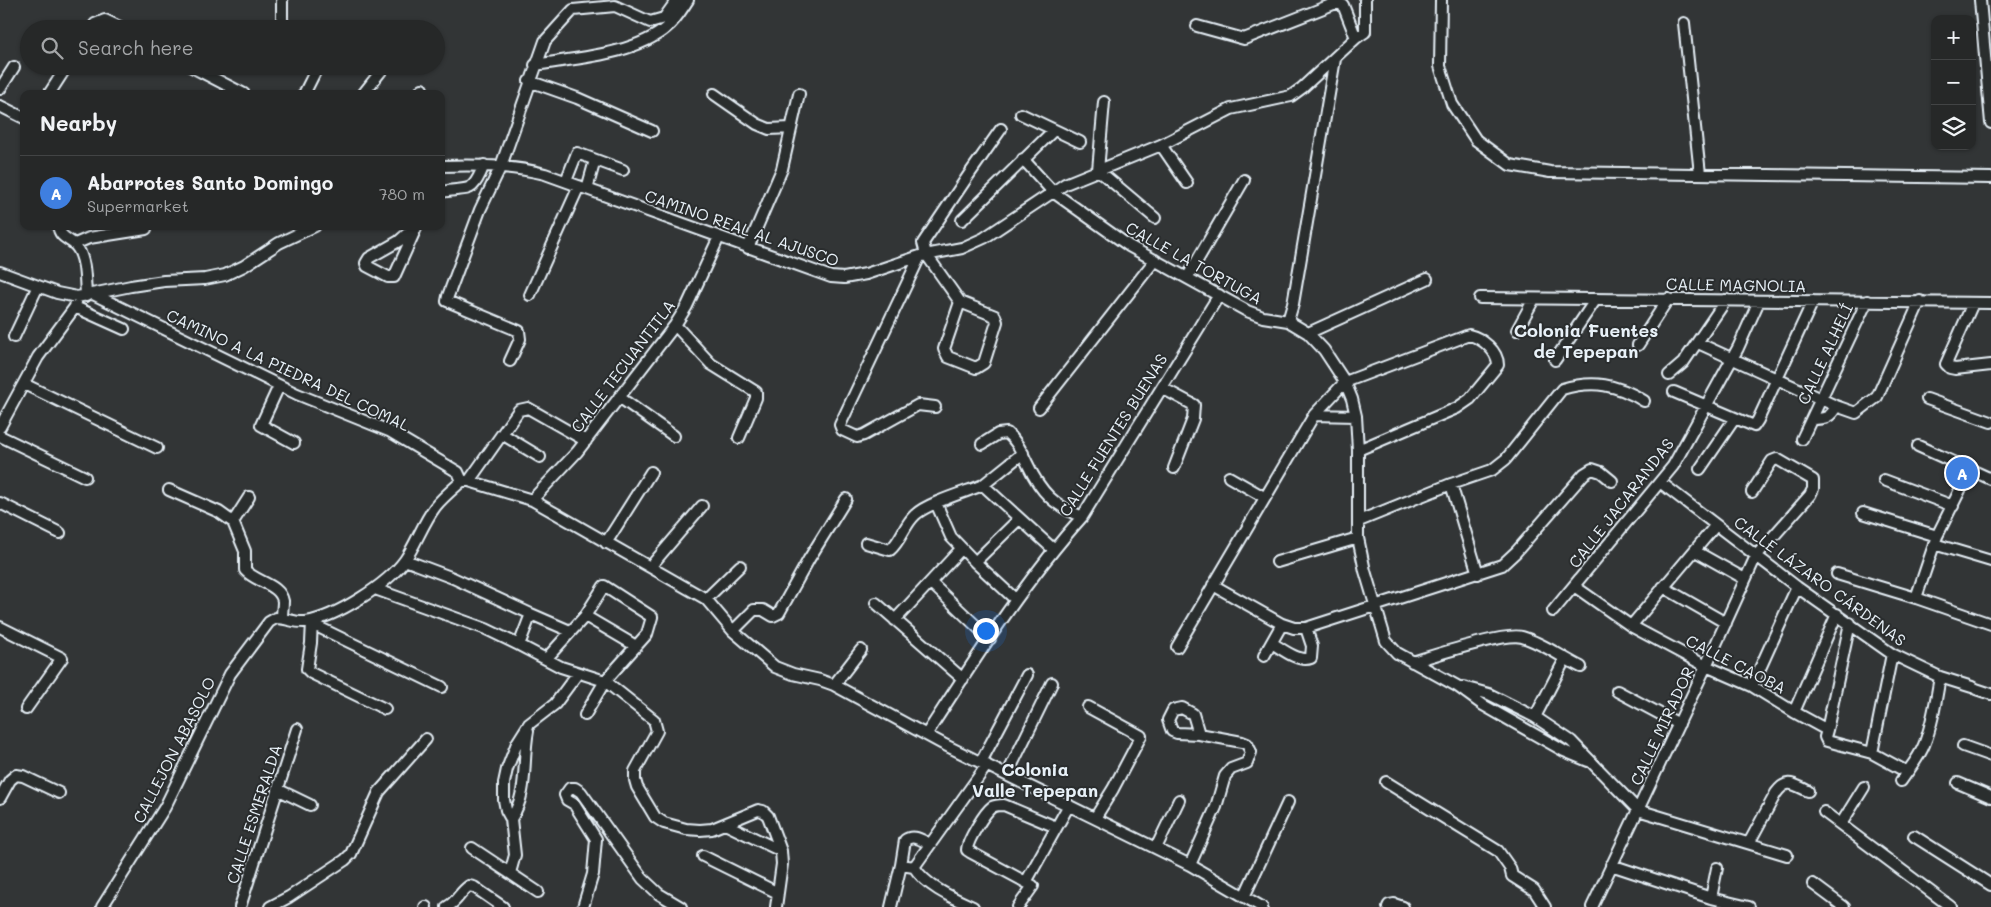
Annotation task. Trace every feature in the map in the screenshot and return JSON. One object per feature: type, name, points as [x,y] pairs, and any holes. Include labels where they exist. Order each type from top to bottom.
[{"type":"street","points":[[282,0],[282,20]]},
{"type":"street","points":[[510,362],[520,339],[519,331],[448,301],[480,210],[501,166],[529,81],[545,41],[573,10],[579,0]]},
{"type":"street","points":[[573,10],[615,6],[650,22],[664,18],[677,0]]},
{"type":"street","points":[[535,65],[606,53],[645,41],[668,27],[688,0]]},
{"type":"street","points":[[1360,35],[1365,0]]},
{"type":"street","points":[[1441,0],[1440,66],[1452,104],[1476,140],[1510,165],[1550,172],[1991,178]]},
{"type":"street","points":[[1980,0],[1991,123]]},
{"type":"street","points":[[1197,26],[1244,39],[1336,3],[1343,5],[1360,35]]},
{"type":"street","points":[[1684,23],[1700,174]]},
{"type":"street","name":"CAMINO REAL AL AJUSCO","points":[[445,166],[484,165],[524,168],[583,187],[831,277],[844,278],[866,274],[923,255],[962,248],[984,238],[1066,184],[1161,145],[1231,109],[1291,96],[1360,35]]},
{"type":"street","points":[[1288,321],[1293,304],[1334,59]]},
{"type":"street","points":[[0,89],[14,67]]},
{"type":"street","points":[[52,90],[61,75]]},
{"type":"street","points":[[207,75],[236,90]]},
{"type":"street","points":[[306,90],[314,75]]},
{"type":"street","points":[[366,90],[378,75]]},
{"type":"street","points":[[529,81],[577,98],[652,131]]},
{"type":"street","points":[[714,94],[757,124],[769,129],[791,128]]},
{"type":"street","points":[[748,248],[782,169],[798,94]]},
{"type":"street","points":[[1104,102],[1098,170],[1155,218]]},
{"type":"street","points":[[0,106],[20,116]]},
{"type":"street","points":[[1021,114],[1080,142]]},
{"type":"street","points":[[935,407],[918,405],[864,435],[857,436],[842,430],[840,425],[923,255],[923,243],[1002,129]]},
{"type":"street","points":[[962,220],[1054,130]]},
{"type":"street","points":[[1161,145],[1188,183]]},
{"type":"street","points":[[566,181],[577,153],[623,170]]},
{"type":"street","name":"CALLE LA TORTUGA","points":[[1023,159],[1053,192],[1128,246],[1247,311],[1263,317],[1288,321],[1308,333],[1324,350],[1345,382],[1356,416],[1358,538],[1365,570],[1386,641],[1397,653],[1457,686]]},
{"type":"street","points":[[530,295],[595,160]]},
{"type":"street","points":[[445,192],[468,190],[478,181],[484,165]]},
{"type":"street","points":[[1187,278],[1244,180]]},
{"type":"street","points":[[59,230],[60,234],[75,244],[80,253],[83,299]]},
{"type":"street","points":[[75,244],[89,238],[140,230]]},
{"type":"street","points":[[0,427],[38,357],[83,299],[131,286],[164,281],[205,279],[225,275],[244,266],[280,242],[306,230]]},
{"type":"street","points":[[411,230],[399,241],[369,258],[366,263],[367,266],[388,277],[394,277],[414,230]]},
{"type":"street","name":"CALLE TECUANTITLA","points":[[532,500],[586,441],[675,325],[687,306],[720,237]]},
{"type":"street","points":[[923,255],[960,302],[995,316],[997,322],[984,363],[976,368],[948,357],[944,349],[960,302]]},
{"type":"street","points":[[1039,408],[1155,260]]},
{"type":"street","points":[[0,272],[57,293],[83,299],[124,329]]},
{"type":"street","points":[[1308,333],[1427,279]]},
{"type":"street","points":[[14,337],[38,286]]},
{"type":"street","name":"CALLE FUENTES BUENAS","points":[[926,735],[1016,600],[1053,549],[1082,517],[1219,295]]},
{"type":"street","name":"CALLE MAGNOLIA","points":[[1480,298],[1991,303]]},
{"type":"street","name":"CAMINO A LA PIEDRA DEL COMAL","points":[[83,299],[280,386],[389,431],[458,472],[466,481]]},
{"type":"street","points":[[1517,330],[1534,299]]},
{"type":"street","points":[[1556,360],[1596,299]]},
{"type":"street","points":[[1638,344],[1668,300]]},
{"type":"street","points":[[1669,375],[1683,363],[1726,300]]},
{"type":"street","name":"CALLE JACARANDAS","points":[[1553,610],[1660,482],[1684,449],[1732,358],[1759,301]]},
{"type":"street","points":[[1674,392],[1751,426],[1757,424],[1813,301]]},
{"type":"street","name":"CALLE ALHELÍ","points":[[1802,439],[1867,301]]},
{"type":"street","points":[[1698,343],[1851,413],[1856,413],[1877,397],[1920,301]]},
{"type":"street","points":[[1973,303],[1946,361],[1948,366],[1955,369],[1991,366]]},
{"type":"street","points":[[675,325],[711,364],[756,392],[756,398],[740,438]]},
{"type":"street","points":[[1177,647],[1314,415],[1345,382],[1469,335],[1483,341],[1498,358],[1498,365],[1488,378],[1470,399],[1457,408],[1358,450]]},
{"type":"street","points":[[24,384],[157,448]]},
{"type":"street","points":[[1359,521],[1451,484],[1492,470],[1506,459],[1562,389],[1575,385],[1610,385],[1628,391],[1644,400]]},
{"type":"street","points":[[280,386],[261,425],[294,443]]},
{"type":"street","points":[[1162,388],[1194,405],[1193,420],[1174,468]]},
{"type":"street","points":[[619,397],[674,436]]},
{"type":"street","points":[[1928,399],[1991,422]]},
{"type":"street","points":[[1812,419],[1831,416],[1836,406]]},
{"type":"street","points":[[312,622],[375,589],[395,572],[405,560],[435,507],[466,481],[519,410],[528,408],[586,441]]},
{"type":"street","points":[[1314,415],[1356,416]]},
{"type":"street","points":[[1700,470],[1735,418]]},
{"type":"street","points":[[982,444],[998,434],[1007,433],[1023,453],[1043,492],[1054,503],[1082,517]]},
{"type":"street","points":[[502,434],[540,457]]},
{"type":"street","points":[[0,436],[85,477]]},
{"type":"street","points":[[1918,446],[1991,479]]},
{"type":"street","points":[[866,542],[890,550],[895,546],[908,522],[916,513],[936,503],[983,485],[1023,453]]},
{"type":"street","name":"CALLE MIRADOR","points":[[1592,907],[1756,556],[1795,514],[1810,495],[1814,484],[1813,480],[1777,459],[1772,461],[1752,492]]},
{"type":"street","points":[[1213,585],[1282,624],[1294,628],[1306,628],[1502,565],[1516,552],[1584,474],[1592,469],[1601,472],[1612,481]]},
{"type":"street","points":[[1916,598],[1936,540],[1970,470]]},
{"type":"street","points":[[606,543],[651,472]]},
{"type":"street","points":[[1229,477],[1264,497]]},
{"type":"street","points":[[1884,480],[1953,506]]},
{"type":"street","points":[[466,481],[532,500],[706,599],[733,631],[775,667],[834,685],[926,735],[1190,865],[1262,907]]},
{"type":"street","name":"CALLE LÁZARO CÁRDENAS","points":[[1660,482],[1797,587],[1892,654],[1940,677],[1991,694]]},
{"type":"street","points":[[1451,484],[1478,574]]},
{"type":"street","points":[[983,485],[1053,549]]},
{"type":"street","points":[[169,490],[219,512],[233,522],[245,551],[245,570],[249,575],[275,588],[280,593],[283,600],[282,618],[293,621],[312,622],[442,687]]},
{"type":"street","points":[[233,522],[249,497]]},
{"type":"street","points":[[733,631],[754,610],[758,609],[773,616],[779,614],[809,559],[846,499]]},
{"type":"street","points":[[0,503],[60,533]]},
{"type":"street","points":[[936,503],[951,537],[961,549],[1016,600]]},
{"type":"street","points":[[650,567],[702,506]]},
{"type":"street","points":[[1863,513],[1991,561]]},
{"type":"street","points":[[975,562],[1019,519]]},
{"type":"street","points":[[1631,626],[1716,525]]},
{"type":"street","points":[[1277,562],[1358,538]]},
{"type":"street","points":[[895,620],[961,549]]},
{"type":"street","points":[[1695,551],[1745,579]]},
{"type":"street","points":[[405,560],[453,578],[570,631]]},
{"type":"street","points":[[706,599],[740,566]]},
{"type":"street","points":[[1837,574],[1916,598],[1991,624]]},
{"type":"street","points":[[931,583],[990,639]]},
{"type":"street","points":[[546,659],[585,616],[604,586],[652,617],[647,634],[605,681],[585,715]]},
{"type":"street","name":"CALLE CAOBA","points":[[1574,586],[1631,626],[1706,666],[1752,686],[1827,730],[1825,737],[1827,741],[1872,753],[1904,776],[1917,758],[1930,730],[1940,677]]},
{"type":"street","points":[[1663,587],[1726,623]]},
{"type":"street","points":[[1752,686],[1797,587]]},
{"type":"street","points":[[375,589],[486,630],[561,667],[605,681],[654,720],[657,726],[657,731],[635,771],[637,787],[655,817],[664,823],[686,829],[700,830],[712,829],[758,810],[763,811],[768,816],[781,851],[782,864],[776,907]]},
{"type":"street","points":[[876,603],[962,679]]},
{"type":"street","points":[[519,645],[531,614]]},
{"type":"street","points":[[1794,712],[1837,614]]},
{"type":"street","points":[[585,616],[636,646]]},
{"type":"street","name":"CALLEJON ABASOLO","points":[[102,907],[165,808],[230,674],[269,622],[276,618],[282,618]]},
{"type":"street","points":[[312,622],[312,643],[307,669],[311,673],[385,709]]},
{"type":"street","points":[[1827,730],[1850,623]]},
{"type":"street","points":[[1264,656],[1282,624]]},
{"type":"street","points":[[0,627],[62,658],[26,710]]},
{"type":"street","points":[[1272,643],[1306,660],[1310,658],[1312,646],[1306,628]]},
{"type":"street","points":[[1412,662],[1502,637],[1520,636],[1581,667]]},
{"type":"street","points":[[834,685],[861,650]]},
{"type":"street","points":[[1872,753],[1892,654]]},
{"type":"street","points":[[1535,717],[1565,659]]},
{"type":"street","points":[[510,873],[515,855],[512,819],[506,810],[504,783],[517,743],[529,724],[555,704],[578,673]]},
{"type":"street","points":[[914,867],[984,764],[1027,675]]},
{"type":"street","points":[[1007,775],[1052,683]]},
{"type":"street","points":[[1457,686],[1489,694],[1535,717],[1570,741],[1638,810],[1787,854]]},
{"type":"street","points":[[1457,686],[1483,705],[1527,731],[1564,751],[1588,761]]},
{"type":"street","points":[[1617,691],[1679,724]]},
{"type":"street","points":[[1088,707],[1141,736],[1095,818]]},
{"type":"street","points":[[512,819],[520,806],[523,791],[524,748],[529,724]]},
{"type":"street","name":"CALLE ESMERALDA","points":[[240,907],[297,730]]},
{"type":"street","points":[[1190,865],[1216,807],[1225,776],[1232,769],[1247,763],[1251,752],[1247,744],[1242,742],[1199,734]]},
{"type":"street","points":[[270,907],[345,860],[351,854],[379,792],[426,739]]},
{"type":"street","points":[[1963,746],[1991,756]]},
{"type":"street","points":[[0,798],[10,780],[16,775],[59,793]]},
{"type":"street","points":[[1386,782],[1498,851],[1510,868],[1512,876],[1534,890],[1545,907]]},
{"type":"street","points":[[1749,843],[1776,793],[1782,786],[1786,783],[1792,784],[1808,791]]},
{"type":"street","points":[[1958,783],[1991,797]]},
{"type":"street","points":[[1841,824],[1864,787]]},
{"type":"street","points":[[582,907],[593,874],[596,839],[574,804],[567,800],[565,795],[570,788],[576,788],[581,792],[643,879],[659,894],[681,907]]},
{"type":"street","points":[[277,789],[310,805]]},
{"type":"street","points":[[1156,848],[1179,800]]},
{"type":"street","points":[[1244,897],[1288,802]]},
{"type":"street","points":[[1018,907],[1033,886],[967,850],[968,841],[988,811],[998,805],[1004,805],[1056,827]]},
{"type":"street","points":[[1026,882],[1069,805]]},
{"type":"street","points":[[1824,812],[1950,907]]},
{"type":"street","points":[[725,824],[781,851]]},
{"type":"street","points":[[1914,836],[1991,885]]},
{"type":"street","points":[[891,907],[905,840],[909,837],[914,837],[930,844]]},
{"type":"street","points":[[472,848],[538,892]]},
{"type":"street","points":[[703,856],[778,893]]},
{"type":"street","points":[[901,865],[914,867],[921,878],[960,904],[973,907]]},
{"type":"street","points":[[1611,865],[1711,898],[1749,907]]},
{"type":"street","points":[[1711,898],[1717,868]]},
{"type":"street","points":[[1814,884],[1844,907]]},
{"type":"street","points":[[446,907],[455,903],[464,889],[469,886],[474,887],[492,904],[503,907]]},
{"type":"street","points":[[1388,907],[1389,904],[1394,904],[1403,907]]},
{"type":"place","name":"Abarrotes Santo Domingo","points":[[1962,473]]},
{"type":"district","name":"Colonia Fuentes de Tepepan","points":[[1586,341]]},
{"type":"district","name":"Colonia Valle Tepepan","points":[[1035,780]]}]
